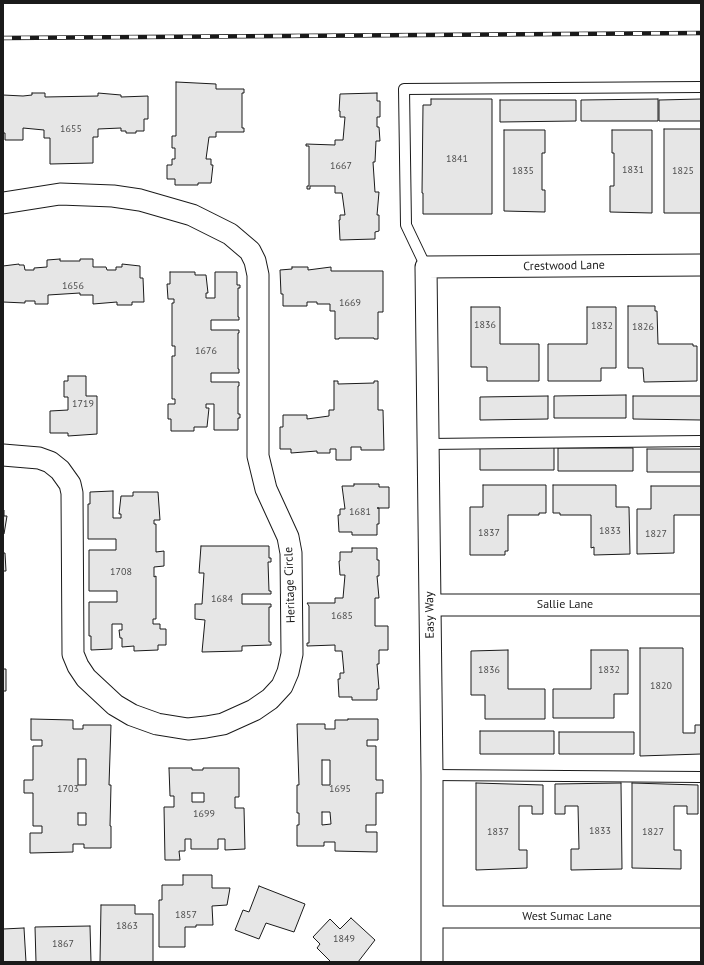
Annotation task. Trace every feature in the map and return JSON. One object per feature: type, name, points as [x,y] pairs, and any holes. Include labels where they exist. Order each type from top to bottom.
[{"type":"street","name":"Heritage Circle","points":[[3,203],[60,194],[113,196],[140,200],[192,215],[230,234],[250,251],[255,261],[258,275],[258,456],[266,489],[288,537],[291,553],[292,654],[288,672],[282,686],[270,699],[254,710],[234,720],[206,727],[188,728],[157,724],[132,715],[115,705],[86,678],[78,666],[73,654],[72,493],[70,484],[60,470],[50,462],[39,458],[3,456]]},
{"type":"street","name":"Crestwood Lane","points":[[426,267],[701,265]]},
{"type":"street","name":"Easy Way","points":[[426,267],[432,775],[432,962]]},
{"type":"street","name":"Sallie Lane","points":[[430,604],[701,605]]},
{"type":"street","name":"West Sumac Lane","points":[[432,917],[701,917]]},
{"type":"lane","points":[[426,267],[406,225],[404,89],[701,87]]},
{"type":"lane","points":[[428,444],[701,441]]},
{"type":"lane","points":[[432,775],[701,777]]},
{"type":"building","points":[[176,82],[216,84],[216,89],[244,89],[244,93],[242,93],[242,128],[244,128],[244,132],[216,132],[216,137],[209,137],[206,159],[211,159],[211,165],[213,165],[211,183],[198,183],[198,185],[175,185],[175,179],[167,179],[167,165],[172,165],[172,159],[175,159],[175,148],[172,148],[172,136],[176,136]]},
{"type":"building","points":[[32,93],[45,93],[45,97],[98,96],[98,93],[121,95],[121,97],[148,96],[148,119],[144,119],[144,131],[136,131],[136,133],[126,133],[126,131],[121,131],[121,128],[98,129],[98,137],[93,137],[93,163],[50,164],[50,138],[44,138],[44,130],[23,128],[23,140],[5,140],[5,133],[3,133],[3,95],[23,96],[32,95]]},
{"type":"building","points":[[377,93],[377,101],[380,101],[380,117],[377,117],[377,127],[379,127],[380,141],[376,141],[375,162],[373,162],[375,192],[379,192],[377,215],[379,215],[379,231],[375,232],[375,239],[340,240],[340,215],[345,215],[342,193],[335,193],[335,186],[310,186],[310,189],[307,189],[307,186],[309,186],[309,146],[306,146],[306,144],[335,145],[335,140],[343,140],[345,117],[340,117],[340,94]]},
{"type":"building","points":[[431,99],[492,99],[492,214],[423,214],[423,105],[431,105]]},
{"type":"building","points":[[658,99],[658,121],[581,121],[581,100]]},
{"type":"building","points":[[701,99],[701,121],[659,121],[659,100]]},
{"type":"building","points":[[500,100],[576,100],[576,121],[500,122]]},
{"type":"building","points":[[664,129],[701,129],[701,213],[664,213]]},
{"type":"building","points":[[504,130],[545,130],[545,153],[542,153],[542,190],[545,190],[545,212],[504,211]]},
{"type":"building","points":[[612,130],[652,130],[652,213],[610,212],[610,186],[614,186]]},
{"type":"building","points":[[60,259],[60,261],[80,261],[80,259],[93,259],[93,267],[106,267],[107,270],[116,270],[116,267],[122,267],[122,264],[140,266],[140,278],[143,278],[144,302],[132,302],[132,305],[117,305],[117,302],[93,304],[93,295],[80,295],[80,293],[48,295],[48,304],[35,304],[35,301],[25,301],[25,303],[3,302],[3,266],[19,264],[24,265],[25,270],[34,270],[34,268],[47,267],[47,260]]},
{"type":"building","points":[[292,267],[308,267],[308,270],[331,267],[331,271],[383,271],[383,312],[378,312],[378,339],[335,339],[335,311],[330,311],[330,304],[307,302],[307,306],[283,306],[280,270],[292,269]]},
{"type":"building","points":[[170,272],[195,272],[195,275],[206,275],[208,293],[206,293],[206,298],[215,298],[215,272],[237,272],[237,285],[240,285],[240,288],[238,288],[239,320],[211,320],[211,330],[239,330],[239,373],[211,373],[211,382],[239,382],[238,414],[240,414],[240,418],[238,418],[238,430],[214,430],[214,404],[206,404],[206,408],[209,408],[207,427],[194,427],[194,431],[171,431],[171,419],[168,419],[168,404],[175,404],[175,399],[172,399],[172,356],[175,356],[175,346],[172,346],[172,303],[174,303],[174,299],[168,299],[167,284],[170,284]]},
{"type":"building","points":[[628,306],[655,306],[655,311],[657,311],[658,344],[693,344],[693,346],[697,346],[697,381],[644,382],[643,368],[628,368]]},
{"type":"building","points":[[471,307],[500,307],[500,344],[539,344],[539,381],[487,381],[487,367],[471,367]]},
{"type":"building","points":[[587,307],[616,307],[616,368],[601,368],[601,381],[548,381],[548,344],[587,344]]},
{"type":"building","points":[[68,376],[86,376],[86,396],[97,396],[97,434],[68,436],[68,433],[50,433],[50,411],[68,410],[68,397],[64,397],[64,381],[68,381]]},
{"type":"building","points":[[334,381],[338,381],[338,384],[374,383],[374,381],[378,381],[378,410],[383,410],[384,450],[361,450],[361,447],[351,447],[351,460],[336,460],[336,449],[330,449],[330,453],[317,453],[317,451],[291,453],[291,449],[280,449],[280,427],[283,427],[283,415],[307,415],[307,419],[329,416],[329,410],[334,410]]},
{"type":"building","points":[[626,395],[626,418],[554,418],[554,396]]},
{"type":"building","points":[[548,396],[548,419],[480,420],[480,397]]},
{"type":"building","points":[[633,396],[701,396],[701,420],[633,419]]},
{"type":"building","points":[[480,447],[554,447],[554,470],[480,470]]},
{"type":"building","points":[[558,448],[633,448],[633,471],[558,471]]},
{"type":"building","points":[[647,449],[701,449],[701,472],[647,472]]},
{"type":"building","points":[[354,484],[379,484],[379,487],[389,487],[389,508],[379,508],[377,535],[352,535],[352,532],[339,532],[338,515],[340,515],[340,509],[345,509],[342,486],[354,486]]},
{"type":"building","points":[[483,485],[546,485],[546,513],[539,513],[539,515],[508,515],[508,551],[505,551],[505,555],[470,555],[470,507],[483,507]]},
{"type":"building","points":[[553,485],[616,485],[616,507],[629,507],[630,554],[594,555],[594,547],[591,548],[591,515],[560,515],[560,513],[553,513]]},
{"type":"building","points":[[651,486],[701,486],[701,515],[674,515],[674,553],[637,554],[637,509],[651,509]]},
{"type":"building","points":[[113,491],[113,518],[121,518],[121,514],[119,514],[121,496],[133,496],[133,492],[158,492],[160,520],[154,520],[154,524],[156,524],[156,552],[164,551],[164,566],[154,567],[154,577],[156,576],[156,619],[153,619],[153,624],[160,624],[160,629],[166,629],[166,645],[158,645],[158,650],[134,651],[134,646],[122,647],[122,638],[120,638],[119,630],[122,630],[122,624],[112,624],[112,649],[91,650],[91,636],[89,636],[89,602],[117,602],[117,591],[89,591],[89,550],[116,550],[116,539],[88,539],[88,504],[90,504],[90,492]]},
{"type":"building","points":[[3,510],[4,516],[7,516],[4,534],[3,534]]},
{"type":"building","points":[[201,546],[269,546],[269,558],[271,558],[271,562],[268,562],[269,591],[271,591],[271,594],[242,594],[242,604],[271,604],[271,607],[269,607],[269,642],[271,642],[271,645],[242,646],[242,651],[202,652],[205,620],[195,619],[195,604],[202,604],[204,573],[199,573]]},
{"type":"building","points":[[352,548],[377,548],[377,560],[379,560],[379,576],[377,576],[379,598],[375,598],[375,626],[388,626],[388,650],[379,650],[379,664],[377,664],[379,689],[377,689],[377,700],[352,700],[352,697],[339,697],[338,679],[340,679],[340,673],[344,673],[342,651],[335,651],[335,645],[307,646],[307,643],[309,643],[309,606],[307,603],[335,603],[335,598],[343,598],[345,575],[340,575],[340,552],[352,552]]},
{"type":"building","points":[[3,553],[5,553],[6,571],[3,571]]},
{"type":"building","points":[[640,648],[683,648],[683,733],[695,733],[695,725],[701,725],[701,754],[640,756]]},
{"type":"building","points":[[508,650],[508,689],[545,689],[545,719],[485,719],[485,695],[471,695],[471,651]]},
{"type":"building","points":[[591,650],[628,650],[628,694],[614,694],[614,718],[553,718],[553,689],[591,689]]},
{"type":"building","points":[[3,669],[6,669],[6,691],[3,691]]},
{"type":"building","points":[[31,719],[73,720],[73,729],[83,729],[83,725],[111,725],[109,785],[111,785],[111,848],[84,848],[84,844],[73,844],[73,852],[30,853],[30,833],[42,833],[42,826],[33,826],[33,793],[24,793],[24,780],[33,780],[33,746],[42,746],[42,740],[31,740]],"holes":[[[78,759],[86,759],[86,785],[78,785]],[[78,813],[86,813],[86,825],[78,825]]]},
{"type":"building","points":[[378,719],[378,740],[367,740],[367,746],[376,746],[376,780],[383,780],[383,793],[376,793],[376,825],[366,825],[366,832],[377,832],[377,852],[335,851],[335,842],[324,842],[324,846],[297,846],[297,825],[299,825],[299,813],[297,813],[297,785],[299,785],[297,724],[325,724],[325,729],[335,729],[335,720]],"holes":[[[322,760],[330,760],[330,785],[322,785]],[[322,812],[330,812],[331,824],[322,825]]]},
{"type":"building","points":[[480,731],[554,731],[554,754],[480,754]]},
{"type":"building","points":[[559,732],[634,732],[634,754],[559,754]]},
{"type":"building","points":[[169,768],[192,768],[192,770],[203,770],[203,768],[239,768],[239,797],[235,797],[235,808],[244,808],[245,849],[225,850],[225,839],[218,839],[218,849],[191,849],[191,839],[185,839],[185,851],[179,851],[180,860],[165,860],[164,807],[174,807],[174,796],[170,796]],"holes":[[[192,793],[204,793],[204,802],[192,802]]]},
{"type":"building","points":[[476,783],[543,785],[543,814],[532,814],[532,806],[519,806],[519,850],[527,850],[527,868],[476,870]]},
{"type":"building","points":[[621,783],[622,869],[571,870],[571,849],[579,849],[578,806],[565,806],[565,814],[555,814],[555,784]]},
{"type":"building","points":[[632,783],[698,785],[698,814],[687,814],[687,806],[674,806],[674,850],[681,850],[681,869],[632,868]]},
{"type":"building","points":[[183,875],[212,875],[212,888],[230,888],[227,905],[212,906],[213,925],[196,925],[196,927],[185,927],[185,947],[159,947],[159,900],[162,900],[162,885],[183,885]]},
{"type":"building","points":[[259,886],[305,904],[294,932],[266,923],[259,939],[235,930],[243,910],[249,912]]},
{"type":"building","points":[[101,905],[135,905],[135,914],[153,914],[153,962],[100,962]]},
{"type":"building","points":[[351,918],[375,940],[358,962],[331,962],[317,948],[320,944],[313,937],[330,919],[340,929]]},
{"type":"building","points":[[90,926],[91,962],[36,962],[35,927]]},
{"type":"building","points":[[24,928],[26,962],[3,962],[3,929]]},
{"type":"railway","points":[[3,38],[701,33]]}]
